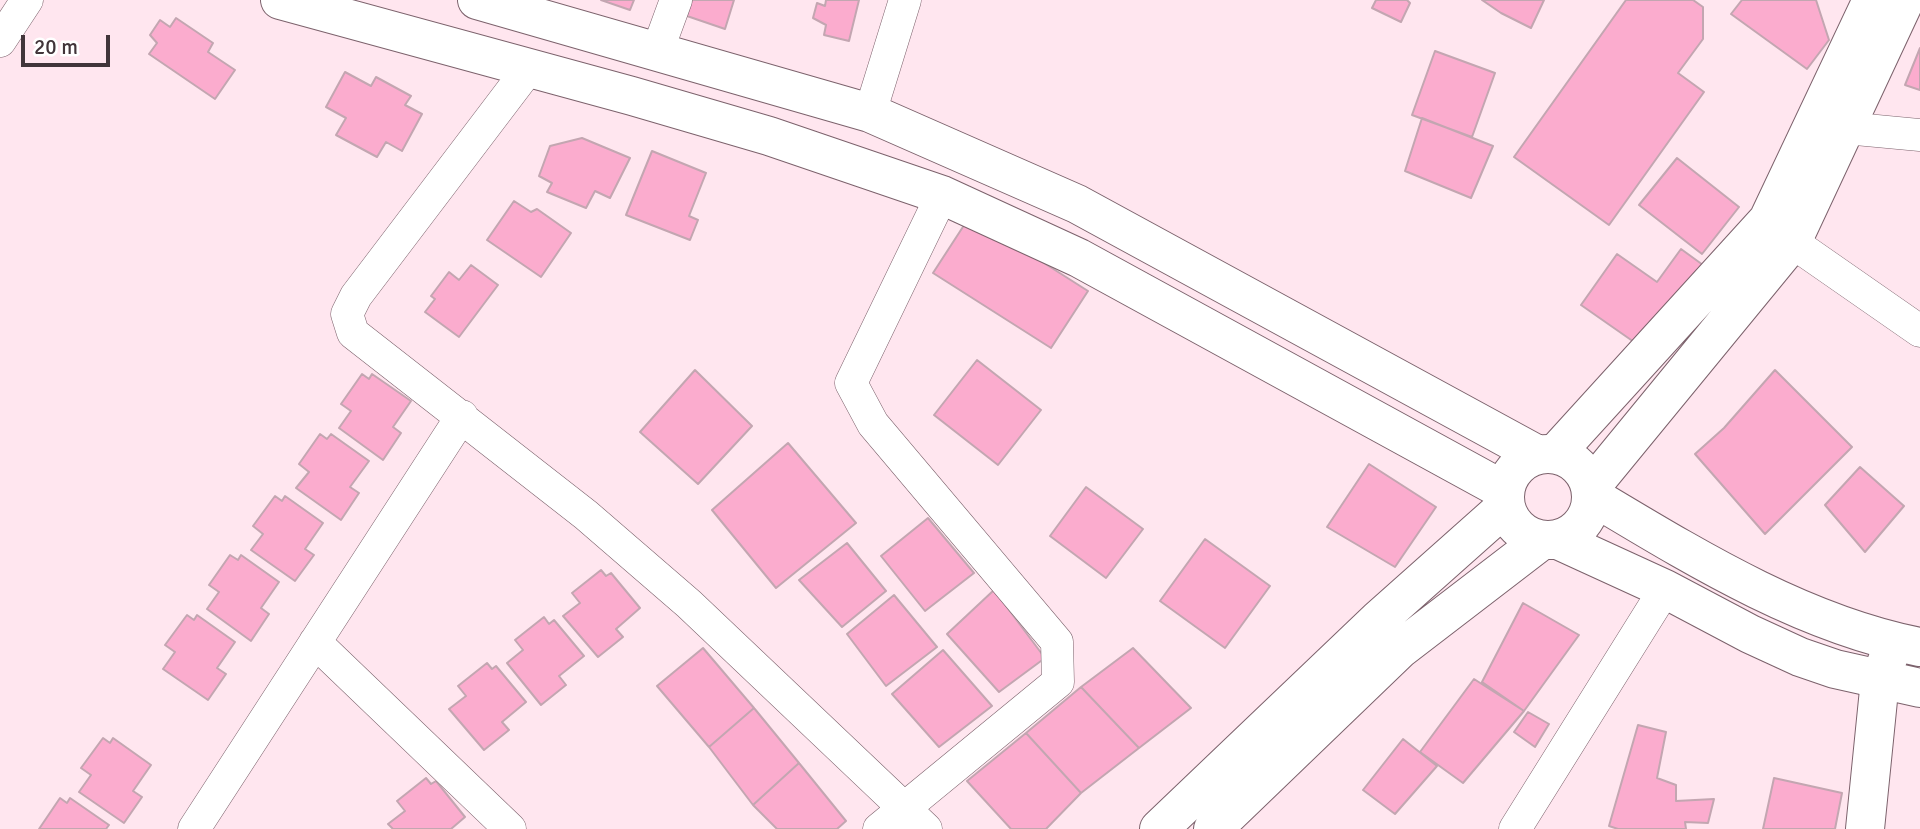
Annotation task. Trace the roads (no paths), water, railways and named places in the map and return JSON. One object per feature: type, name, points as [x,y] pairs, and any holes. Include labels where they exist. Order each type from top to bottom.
[{"type":"main road","points":[[280,0],[756,133],[942,195],[1079,258],[1505,499]]},
{"type":"main road","points":[[477,0],[870,113],[1077,204],[1546,454],[1571,460],[1584,472],[1591,492],[1590,511],[1583,524],[1572,534],[1550,540],[1399,650],[1213,829]]},
{"type":"main road","points":[[1591,492],[1792,242],[1845,128],[1877,2]]},
{"type":"main road","points":[[1861,59],[1768,220],[1546,454],[1526,459],[1516,467],[1508,478],[1505,499],[1512,523],[1525,535],[1550,540],[1665,589],[1783,650],[1835,669],[1920,688]]},
{"type":"main road","points":[[1591,492],[1723,573],[1805,610],[1907,645],[1880,680],[1865,829]]},
{"type":"main road","points":[[1159,829],[1505,499]]},
{"type":"street","points":[[0,41],[27,0]]},
{"type":"street","points":[[657,52],[676,0]]},
{"type":"street","points":[[870,113],[905,0]]},
{"type":"street","points":[[529,68],[356,296],[347,314],[353,333],[586,515],[689,604],[916,819]]},
{"type":"street","points":[[1845,128],[1920,135]]},
{"type":"street","points":[[879,829],[916,819],[1058,682],[1057,642],[873,424],[851,383],[942,195]]},
{"type":"street","points":[[1792,242],[1920,331]]},
{"type":"street","points":[[194,829],[462,416]]},
{"type":"street","points":[[1515,829],[1665,589]]},
{"type":"street","points":[[315,642],[510,829]]}]
